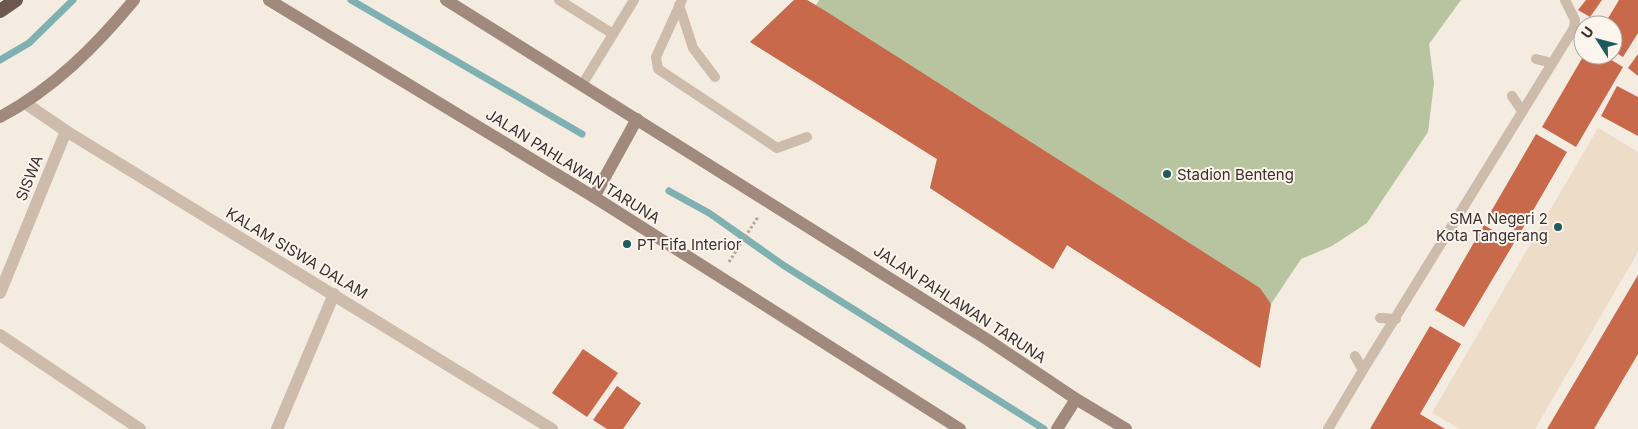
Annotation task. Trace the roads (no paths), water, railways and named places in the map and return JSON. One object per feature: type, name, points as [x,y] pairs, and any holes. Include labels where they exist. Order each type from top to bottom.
[{"type":"highway","points":[[0,11],[16,0]]},
{"type":"main road","points":[[0,116],[25,104],[74,64],[112,26],[134,0]]},
{"type":"main road","name":"JALAN PAHLAWAN TARUNA","points":[[269,0],[594,197],[960,429]]},
{"type":"main road","name":"JALAN PAHLAWAN TARUNA","points":[[451,1],[1126,429]]},
{"type":"main road","points":[[594,197],[637,119]]},
{"type":"main road","points":[[1057,429],[1076,399]]},
{"type":"street","name":"KALAM SISWA DALAM","points":[[25,104],[552,429]]},
{"type":"street","name":"SISWA","points":[[0,294],[66,131]]},
{"type":"street","points":[[277,429],[334,294]]},
{"type":"street","points":[[0,335],[140,429]]},
{"type":"lane","points":[[559,0],[613,34]]},
{"type":"lane","points":[[582,85],[634,0]]},
{"type":"lane","points":[[1328,429],[1575,24],[1575,20],[1565,0]]},
{"type":"lane","points":[[681,3],[693,48],[715,77]]},
{"type":"lane","points":[[681,3],[656,58],[658,69],[777,148],[807,137]]},
{"type":"lane","points":[[1536,59],[1552,63]]},
{"type":"lane","points":[[1512,96],[1522,111]]},
{"type":"lane","points":[[1380,318],[1396,318]]},
{"type":"lane","points":[[1354,356],[1363,370]]},
{"type":"waterway","points":[[0,60],[29,43],[73,0]]},
{"type":"waterway","points":[[351,0],[582,134]]},
{"type":"waterway","points":[[669,191],[709,213],[783,265],[1044,429]]},
{"type":"place","name":"Stadion Benteng","points":[[1167,174]]},
{"type":"place","name":"SMA Negeri 2 Kota Tangerang","points":[[1558,227]]},
{"type":"place","name":"PT Fifa Interior","points":[[627,244]]}]
